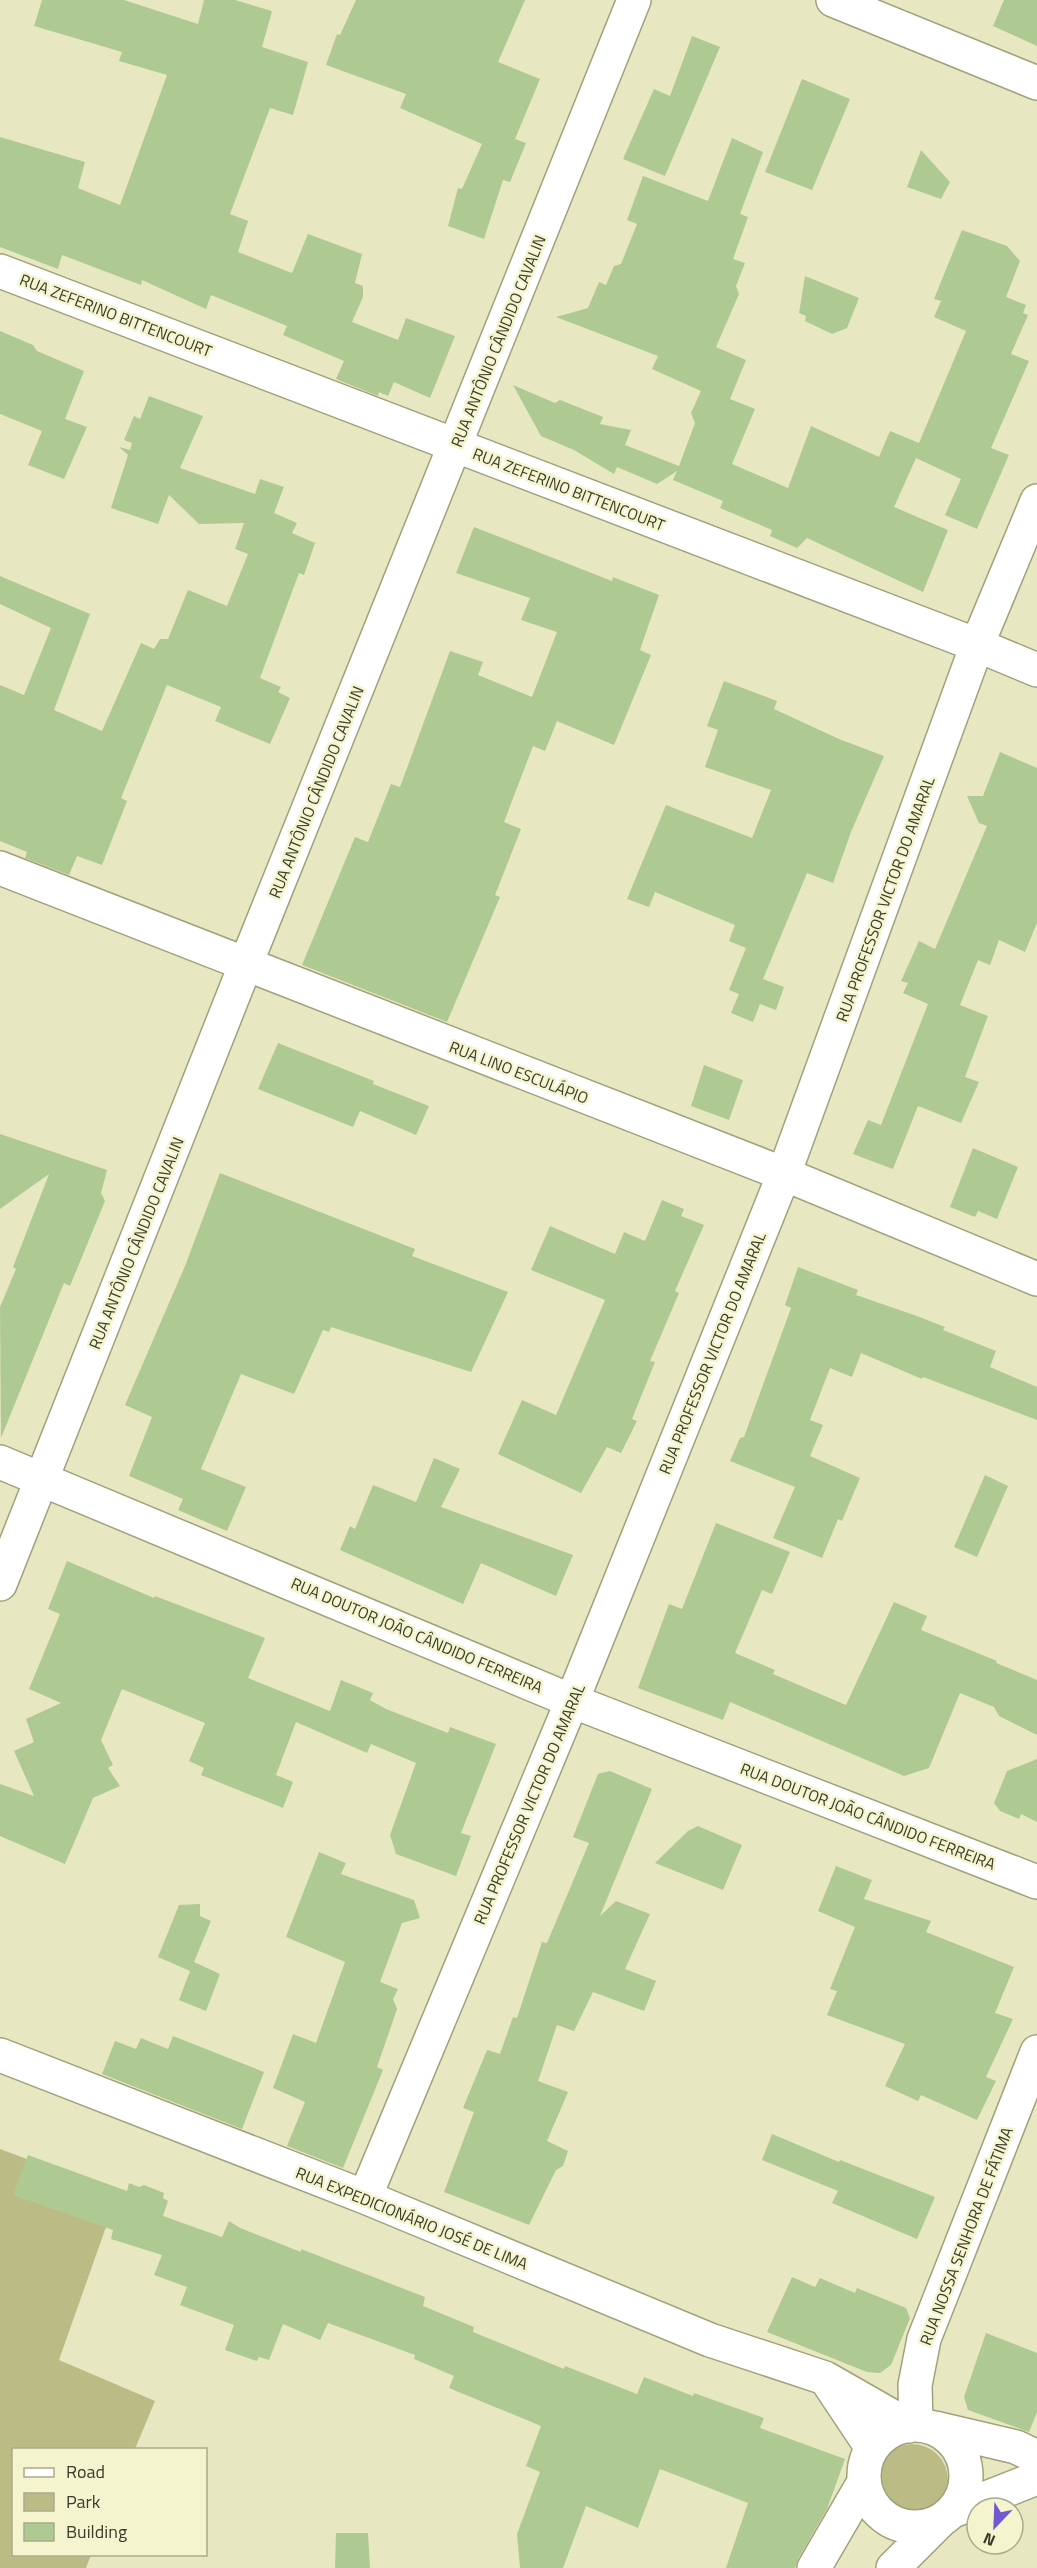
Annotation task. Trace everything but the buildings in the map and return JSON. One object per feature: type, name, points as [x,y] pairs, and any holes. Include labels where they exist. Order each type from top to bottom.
[{"type":"street","name":"RUA ANTÔNIO CÂNDIDO CAVALIN","points":[[0,1584],[245,966],[634,0]]},
{"type":"street","points":[[833,0],[1037,83]]},
{"type":"street","name":"RUA ZEFERINO BITTENCOURT","points":[[0,271],[1037,670]]},
{"type":"street","name":"RUA PROFESSOR VICTOR DO AMARAL","points":[[365,2197],[572,1701],[784,1174],[977,645],[1037,501]]},
{"type":"street","name":"RUA LINO ESCULÁPIO","points":[[0,868],[245,966],[784,1174],[1037,1279]]},
{"type":"street","name":"RUA DOUTOR JOÃO CÂNDIDO FERREIRA","points":[[0,1462],[572,1701],[1037,1882]]},
{"type":"street","name":"RUA NOSSA SENHORA DE FÁTIMA","points":[[920,2426],[915,2385],[924,2339],[1037,2052]]},
{"type":"street","name":"RUA EXPEDICIONÁRIO JOSÉ DE LIMA","points":[[0,2055],[365,2197],[710,2340],[825,2378],[920,2426],[1017,2447],[1037,2457]]},
{"type":"street","points":[[825,2378],[872,2448]]},
{"type":"street","points":[[893,2568],[946,2516],[964,2489],[965,2465],[959,2449],[920,2426],[899,2428],[883,2436],[872,2448],[865,2464],[864,2482],[869,2499],[878,2512],[892,2522],[908,2527],[924,2527],[946,2516],[1037,2478]]},
{"type":"street","points":[[814,2568],[864,2482]]},
{"type":"green space","points":[[0,2149],[118,2193],[59,2360],[155,2401],[135,2448],[12,2448],[12,2556],[91,2556],[86,2568],[0,2568]]},
{"type":"green space","points":[[912,2444],[926,2447],[938,2454],[945,2466],[948,2480],[945,2494],[938,2506],[926,2513],[912,2516],[898,2513],[886,2506],[879,2494],[876,2480],[879,2466],[886,2454],[898,2447]]}]
